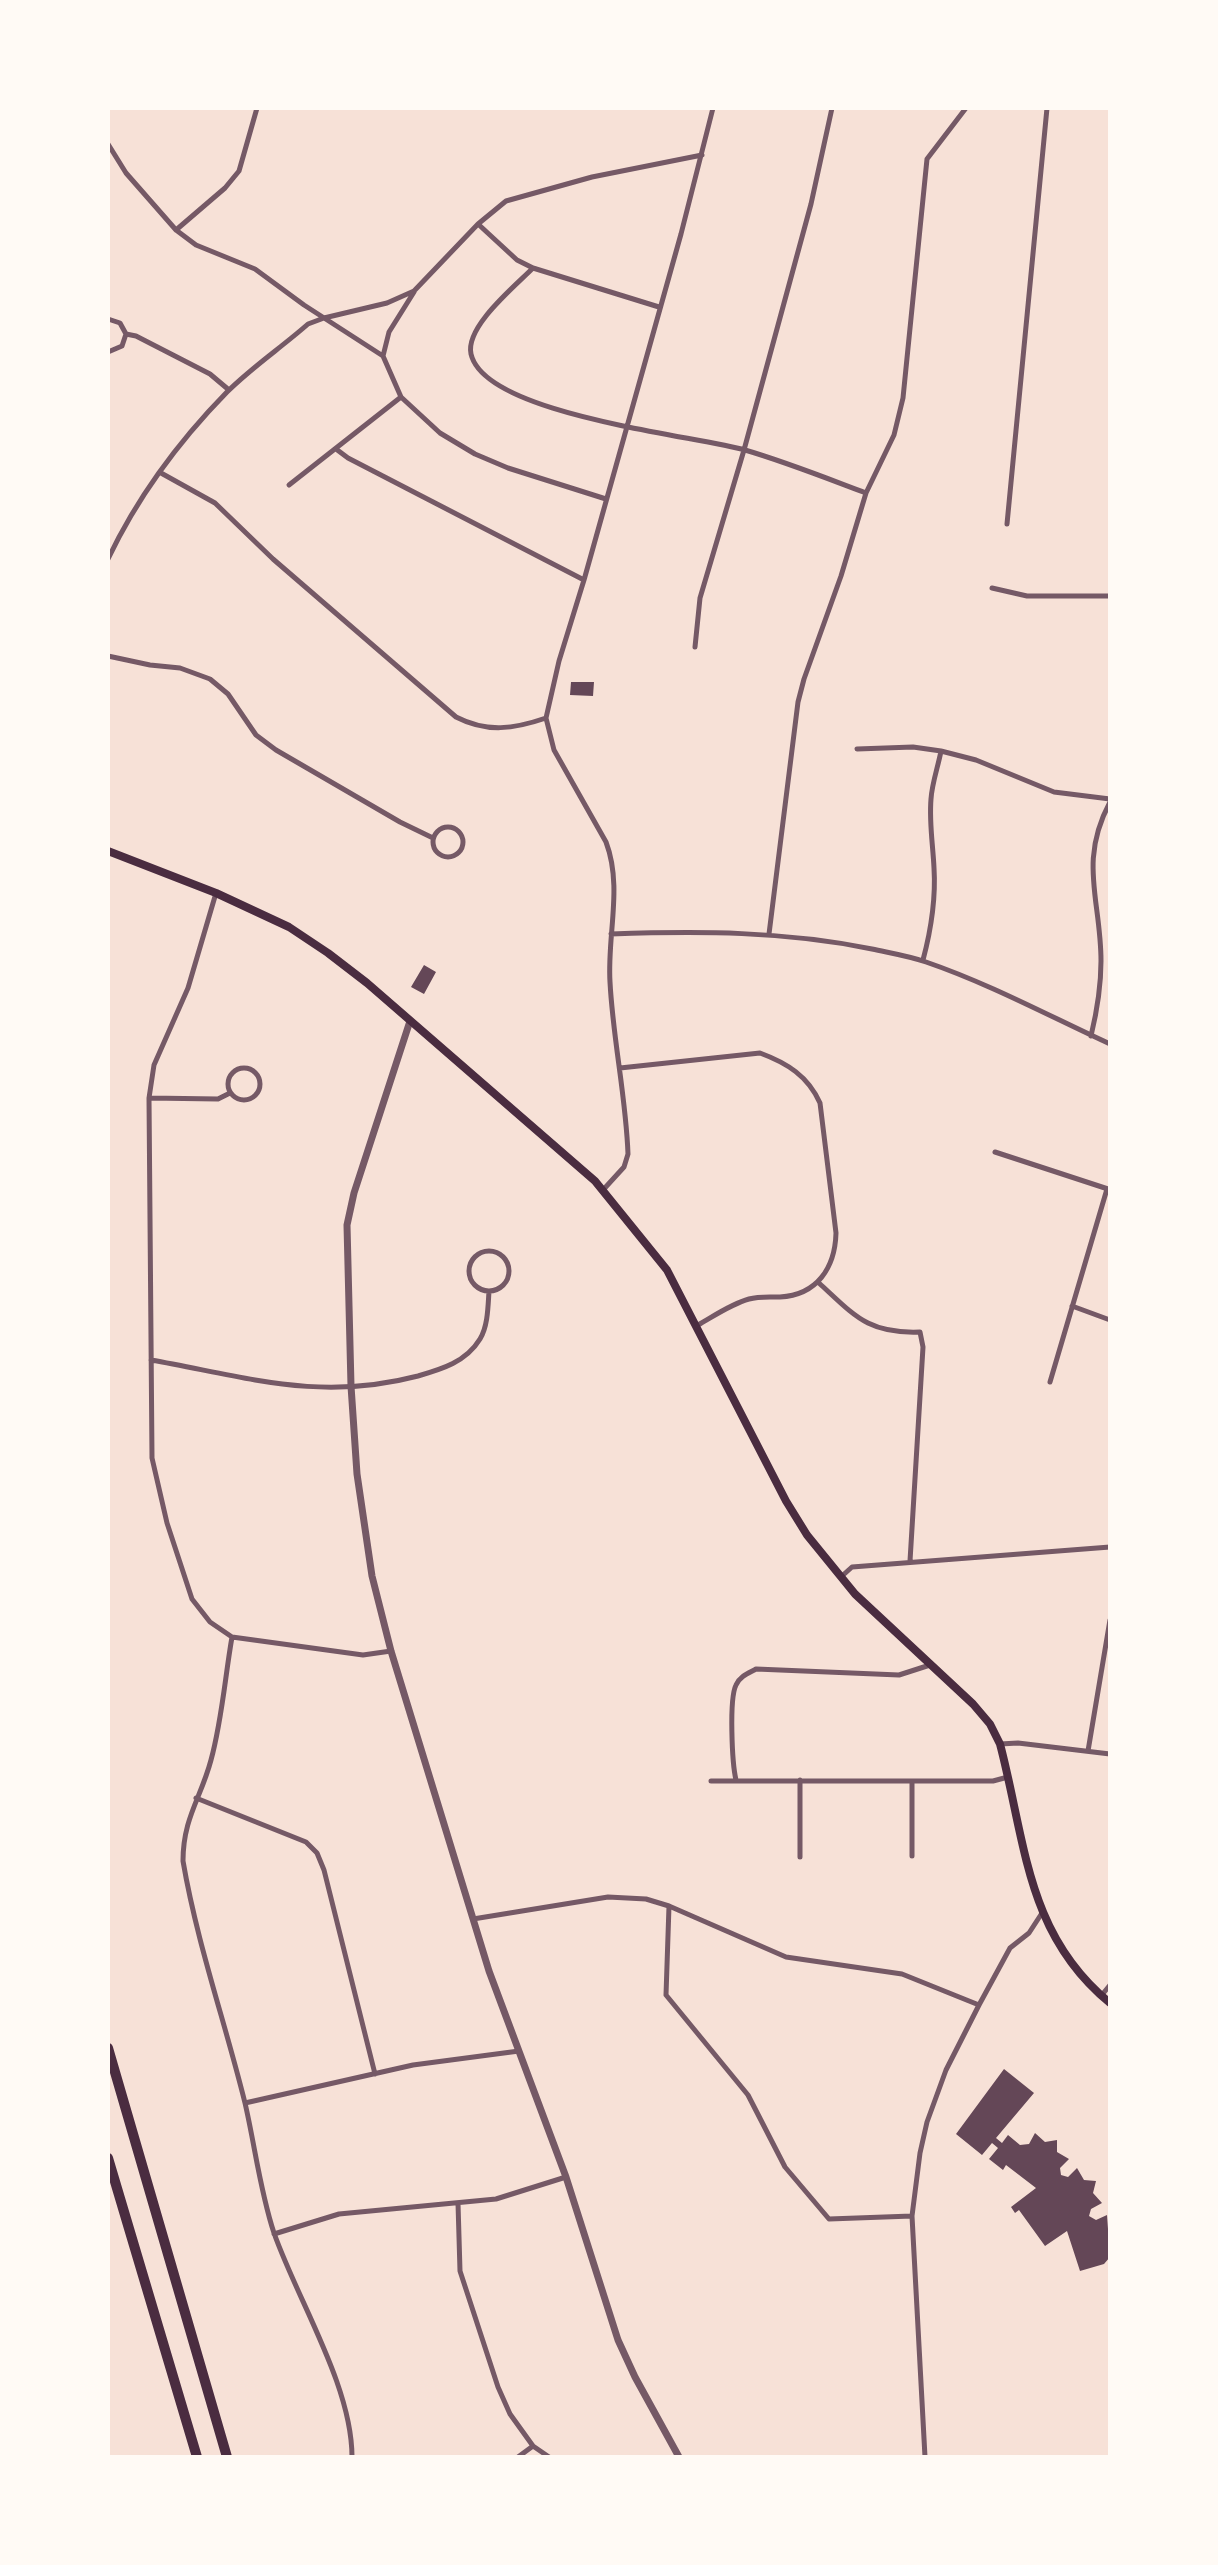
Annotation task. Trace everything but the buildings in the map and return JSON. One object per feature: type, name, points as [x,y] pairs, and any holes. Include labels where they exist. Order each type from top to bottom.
[{"type":"highway","points":[[108,2048],[227,2457]]},
{"type":"highway","points":[[108,2158],[197,2457]]},
{"type":"main road","points":[[108,851],[216,893],[289,927],[367,983],[553,1142],[603,1190],[667,1270],[786,1501],[807,1535],[855,1594],[973,1704],[990,1724],[1000,1744],[1009,1776],[1042,1913],[1062,1953],[1110,2003]]},
{"type":"street","points":[[176,230],[225,188],[239,171],[257,108]]},
{"type":"street","points":[[603,1190],[621,1172],[628,1154],[609,980],[614,884],[611,857],[606,842],[554,750],[546,718],[559,661],[627,427],[713,108]]},
{"type":"street","points":[[695,647],[700,598],[811,204],[832,108]]},
{"type":"street","points":[[769,934],[798,702],[866,493],[894,435],[903,398],[927,159],[966,108]]},
{"type":"street","points":[[1007,524],[1047,108]]},
{"type":"street","points":[[108,144],[126,173],[176,230],[196,245],[255,269],[383,356],[401,397],[440,433],[475,454],[508,468],[606,499]]},
{"type":"street","points":[[383,356],[389,332],[414,291],[478,224],[506,201],[702,155]]},
{"type":"street","points":[[478,224],[517,260],[533,268],[659,307]]},
{"type":"street","points":[[533,268],[476,329],[471,342],[471,355],[476,366],[493,383],[541,404],[627,427],[744,450],[866,493]]},
{"type":"street","points":[[108,559],[123,527],[161,473],[196,425],[229,390],[308,324],[387,303],[414,291]]},
{"type":"street","points":[[108,319],[120,323],[126,334],[122,346],[108,352]]},
{"type":"street","points":[[126,334],[136,336],[210,374],[229,390]]},
{"type":"street","points":[[289,485],[401,397]]},
{"type":"street","points":[[336,449],[584,580]]},
{"type":"street","points":[[161,473],[215,503],[273,559],[456,717],[471,724],[498,729],[546,718]]},
{"type":"street","points":[[992,588],[1027,596],[1110,596]]},
{"type":"street","points":[[108,656],[180,668],[210,679],[228,694],[256,735],[276,750],[433,838]]},
{"type":"street","points":[[857,749],[913,747],[941,751],[976,760],[1054,792],[1110,801],[1099,822],[1091,870],[1101,959],[1098,1008],[1091,1036]]},
{"type":"street","points":[[923,960],[934,896],[931,797],[941,751]]},
{"type":"street","points":[[452,828],[461,835],[462,847],[455,856],[443,857],[434,850],[433,838],[440,829],[452,828]]},
{"type":"street","points":[[216,893],[188,988],[154,1065],[149,1098],[152,1458],[167,1523],[192,1599],[210,1622],[232,1637],[363,1655],[391,1651]]},
{"type":"street","points":[[611,934],[720,931],[769,934],[835,942],[923,960],[1110,1044]]},
{"type":"street","points":[[410,1021],[354,1193],[347,1225],[356,1464],[372,1576],[391,1651],[489,1971],[566,2177],[618,2340],[679,2457]]},
{"type":"street","points":[[620,1068],[760,1053],[779,1060],[797,1072],[813,1087],[820,1103],[836,1233],[836,1251],[829,1267],[819,1283],[791,1295],[747,1299],[698,1325]]},
{"type":"street","points":[[247,1069],[256,1074],[259,1084],[253,1097],[238,1099],[230,1093],[228,1082],[232,1073],[247,1069]]},
{"type":"street","points":[[149,1098],[218,1099],[230,1093]]},
{"type":"street","points":[[995,1152],[1108,1190],[1050,1382]]},
{"type":"street","points":[[491,1251],[503,1256],[509,1269],[502,1287],[489,1291],[472,1283],[469,1270],[470,1263],[479,1253],[491,1251]]},
{"type":"street","points":[[819,1283],[849,1311],[873,1327],[894,1332],[920,1332],[923,1347],[910,1561]]},
{"type":"street","points":[[151,1360],[266,1384],[309,1388],[392,1383],[452,1365],[465,1357],[481,1338],[489,1291]]},
{"type":"street","points":[[1072,1306],[1110,1320]]},
{"type":"street","points":[[842,1576],[852,1567],[1110,1547]]},
{"type":"street","points":[[1088,1751],[1110,1620]]},
{"type":"street","points":[[232,1637],[211,1760],[184,1831],[183,1861],[245,2103],[266,2208],[335,2379],[352,2457]]},
{"type":"street","points":[[736,1780],[732,1764],[734,1702],[735,1687],[742,1677],[756,1669],[899,1675],[931,1664]]},
{"type":"street","points":[[1000,1744],[1018,1743],[1110,1754]]},
{"type":"street","points":[[711,1781],[993,1781],[1009,1776]]},
{"type":"street","points":[[800,1780],[800,1857]]},
{"type":"street","points":[[912,1781],[912,1856]]},
{"type":"street","points":[[196,1798],[306,1842],[317,1853],[324,1870],[375,2074]]},
{"type":"street","points":[[473,1919],[608,1897],[646,1899],[786,1957],[902,1974],[979,2005]]},
{"type":"street","points":[[669,1906],[666,1995],[748,2095],[785,2167],[829,2219],[912,2216]]},
{"type":"street","points":[[925,2457],[912,2216],[920,2153],[927,2122],[946,2070],[979,2005],[1010,1948],[1029,1933],[1042,1913]]},
{"type":"street","points":[[1101,1996],[1110,1985]]},
{"type":"street","points":[[245,2103],[413,2065],[520,2050]]},
{"type":"street","points":[[274,2234],[339,2214],[496,2199],[566,2177]]},
{"type":"street","points":[[458,2203],[460,2271],[469,2304],[510,2414],[533,2446],[549,2457]]},
{"type":"street","points":[[518,2457],[533,2446]]}]
